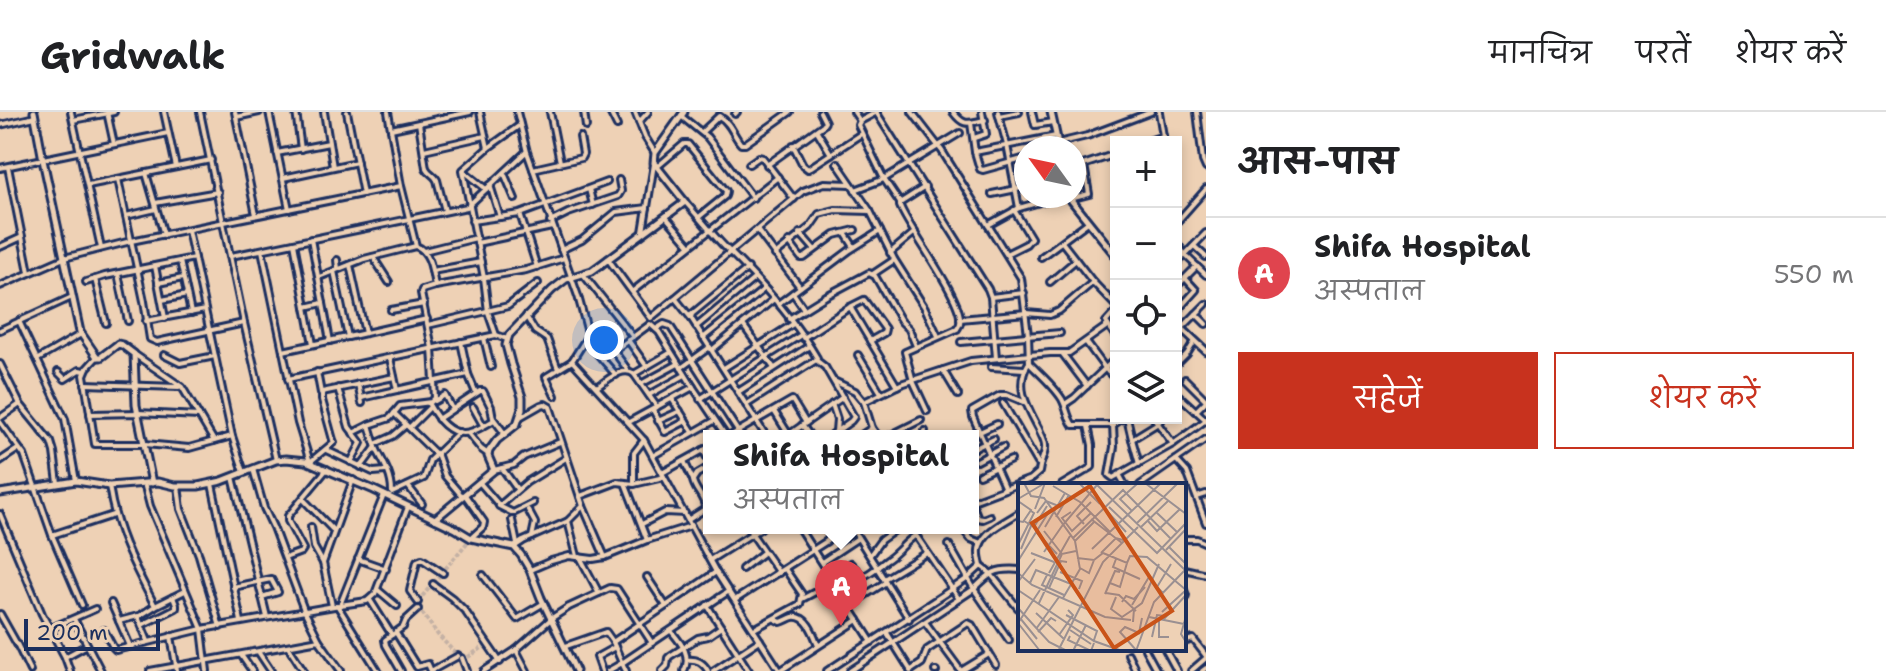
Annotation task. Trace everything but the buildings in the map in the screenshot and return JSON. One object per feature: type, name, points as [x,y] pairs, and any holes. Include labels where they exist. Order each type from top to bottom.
[{"type":"street","points":[[71,112],[101,248]]},
{"type":"street","points":[[72,121],[114,112]]},
{"type":"street","points":[[164,112],[176,167]]},
{"type":"street","points":[[200,112],[276,460]]},
{"type":"street","points":[[257,216],[235,114],[259,112]]},
{"type":"street","points":[[269,112],[289,209]]},
{"type":"street","points":[[296,112],[301,149]]},
{"type":"street","points":[[324,112],[333,167]]},
{"type":"street","points":[[347,112],[363,194]]},
{"type":"street","points":[[388,112],[401,186],[416,246],[427,255],[435,286]]},
{"type":"street","points":[[391,129],[470,112]]},
{"type":"street","points":[[480,112],[488,148]]},
{"type":"street","points":[[517,112],[527,152],[588,333],[572,361],[546,378],[555,396]]},
{"type":"street","points":[[550,112],[560,162]]},
{"type":"street","points":[[584,112],[586,127]]},
{"type":"street","points":[[610,112],[617,126]]},
{"type":"street","points":[[635,112],[655,153]]},
{"type":"street","points":[[639,122],[648,112]]},
{"type":"street","points":[[702,132],[719,116],[730,126],[738,142],[745,144],[790,112]]},
{"type":"street","points":[[767,165],[817,131],[825,122],[820,112]]},
{"type":"street","points":[[854,112],[860,121]]},
{"type":"street","points":[[927,411],[913,381],[906,350],[957,329],[960,319],[946,283],[903,213],[861,134],[860,121],[876,112],[982,278],[991,297],[996,358]]},
{"type":"street","points":[[912,112],[938,145],[1021,278],[1029,355],[1021,381],[1024,402],[1045,447],[1039,472],[1019,483]]},
{"type":"street","points":[[953,112],[961,122],[985,120]]},
{"type":"street","points":[[974,138],[986,134],[982,112]]},
{"type":"street","points":[[1014,180],[998,114],[1019,112]]},
{"type":"street","points":[[1032,112],[1035,125],[1053,122]]},
{"type":"street","points":[[1051,112],[1056,136]]},
{"type":"street","points":[[1086,136],[1151,112]]},
{"type":"street","points":[[1159,112],[1163,136]]},
{"type":"street","points":[[1197,112],[1206,168]]},
{"type":"street","points":[[107,113],[114,144]]},
{"type":"street","points":[[0,125],[35,114],[81,334],[97,357]]},
{"type":"street","points":[[643,232],[655,153],[682,114],[727,161],[753,198]]},
{"type":"street","points":[[419,123],[426,168],[436,177],[445,211]]},
{"type":"street","points":[[971,123],[978,166],[983,170],[1014,160]]},
{"type":"street","points":[[463,170],[520,125]]},
{"type":"street","points":[[817,131],[831,154]]},
{"type":"street","points":[[0,168],[168,133]]},
{"type":"street","points":[[855,190],[884,179],[960,133]]},
{"type":"street","points":[[793,145],[808,169],[861,134]]},
{"type":"street","points":[[424,150],[485,136]]},
{"type":"street","points":[[533,169],[583,156],[580,137]]},
{"type":"street","points":[[277,153],[329,143]]},
{"type":"street","points":[[655,165],[688,144],[726,191],[725,196],[699,217]]},
{"type":"street","points":[[975,152],[1014,145]]},
{"type":"street","points":[[231,256],[467,207],[527,152]]},
{"type":"street","points":[[1086,164],[1110,155]]},
{"type":"street","points":[[749,164],[760,157],[794,199]]},
{"type":"street","points":[[87,186],[211,160]]},
{"type":"street","points":[[283,178],[357,162]]},
{"type":"street","points":[[837,163],[870,211],[890,253],[925,308],[938,336]]},
{"type":"street","points":[[655,165],[774,299],[817,356],[816,360]]},
{"type":"street","points":[[8,167],[29,272]]},
{"type":"street","points":[[463,170],[488,187],[500,217]]},
{"type":"street","points":[[463,170],[488,312],[496,335]]},
{"type":"street","points":[[146,173],[164,235]]},
{"type":"street","points":[[504,173],[515,199]]},
{"type":"street","points":[[633,291],[778,177]]},
{"type":"street","points":[[118,179],[144,301],[148,336],[157,342],[244,323]]},
{"type":"street","points":[[424,251],[526,233],[551,224],[573,211],[618,196],[621,191],[619,180]]},
{"type":"street","points":[[1086,180],[1089,194],[1086,195]]},
{"type":"street","points":[[472,221],[520,214],[607,182]]},
{"type":"street","points":[[686,421],[667,432],[663,430],[649,395],[615,352],[617,348],[794,199],[813,186],[824,183],[851,184]]},
{"type":"street","points":[[0,286],[64,258],[101,248],[401,186]]},
{"type":"street","points":[[900,203],[925,187]]},
{"type":"street","points":[[589,189],[593,205]]},
{"type":"street","points":[[992,194],[1014,189]]},
{"type":"street","points":[[1182,216],[1206,189]]},
{"type":"street","points":[[126,216],[218,192]]},
{"type":"street","points":[[488,454],[520,417],[522,397],[507,339],[514,327],[542,298],[571,277],[592,271],[685,202]]},
{"type":"street","points":[[561,250],[582,240],[616,212],[647,208]]},
{"type":"street","points":[[988,225],[1019,208]]},
{"type":"street","points":[[1077,208],[1110,249]]},
{"type":"street","points":[[1007,254],[1031,238],[1016,209]]},
{"type":"street","points":[[775,255],[810,227],[818,215],[835,210],[870,211]]},
{"type":"street","points":[[520,214],[537,267]]},
{"type":"street","points":[[666,217],[690,245]]},
{"type":"street","points":[[1041,257],[1088,222]]},
{"type":"street","points":[[188,230],[232,436],[244,472]]},
{"type":"street","points":[[757,230],[800,287]]},
{"type":"street","points":[[789,242],[804,258],[835,235],[855,230]]},
{"type":"street","points":[[778,304],[880,231]]},
{"type":"street","points":[[890,253],[915,232]]},
{"type":"street","points":[[800,233],[814,250]]},
{"type":"street","points":[[845,233],[854,247]]},
{"type":"street","points":[[1182,258],[1206,234]]},
{"type":"street","points":[[0,247],[22,237]]},
{"type":"street","points":[[311,239],[330,341]]},
{"type":"street","points":[[1062,242],[1110,301]]},
{"type":"street","points":[[294,243],[313,344]]},
{"type":"street","points":[[318,277],[373,257],[416,246]]},
{"type":"street","points":[[1194,246],[1206,257]]},
{"type":"street","points":[[262,250],[288,379],[310,462]]},
{"type":"street","points":[[1182,250],[1206,275]]},
{"type":"street","points":[[373,257],[389,282]]},
{"type":"street","points":[[86,282],[194,258]]},
{"type":"street","points":[[361,467],[376,445],[408,426],[435,398],[432,348],[422,290],[537,267],[564,258]]},
{"type":"street","points":[[608,259],[633,291],[722,430]]},
{"type":"street","points":[[723,368],[758,347],[804,309],[861,277],[873,274],[894,259]]},
{"type":"street","points":[[337,260],[336,270],[348,337]]},
{"type":"street","points":[[1050,282],[1076,260]]},
{"type":"street","points":[[180,261],[191,313]]},
{"type":"street","points":[[432,271],[481,262]]},
{"type":"street","points":[[350,265],[365,333]]},
{"type":"street","points":[[155,266],[165,318]]},
{"type":"street","points":[[1182,281],[1197,266]]},
{"type":"street","points":[[691,318],[748,268]]},
{"type":"street","points":[[118,274],[128,321]]},
{"type":"street","points":[[583,274],[631,338],[647,367]]},
{"type":"street","points":[[873,274],[909,329],[916,346]]},
{"type":"street","points":[[158,283],[183,278]]},
{"type":"street","points":[[696,327],[755,278]]},
{"type":"street","points":[[1182,305],[1196,290],[1185,278]]},
{"type":"street","points":[[95,279],[106,323]]},
{"type":"street","points":[[960,319],[1026,313],[1050,315],[1093,282]]},
{"type":"street","points":[[283,351],[488,312],[512,304],[538,283]]},
{"type":"street","points":[[703,338],[765,289]]},
{"type":"street","points":[[793,293],[804,309]]},
{"type":"street","points":[[991,297],[1024,293]]},
{"type":"street","points":[[162,300],[187,295]]},
{"type":"street","points":[[0,330],[72,297]]},
{"type":"street","points":[[675,298],[711,348],[762,430]]},
{"type":"street","points":[[641,384],[693,360],[774,299]]},
{"type":"street","points":[[700,399],[864,300],[885,329],[884,333],[870,341]]},
{"type":"street","points":[[306,307],[323,303]]},
{"type":"street","points":[[391,310],[424,304]]},
{"type":"street","points":[[1206,304],[1182,328],[1206,350]]},
{"type":"street","points":[[850,307],[897,386]]},
{"type":"street","points":[[146,321],[205,310]]},
{"type":"street","points":[[1196,314],[1206,324]]},
{"type":"street","points":[[526,316],[535,331],[547,339],[558,369]]},
{"type":"street","points":[[1110,316],[1107,320],[1110,330]]},
{"type":"street","points":[[19,321],[65,419],[76,481]]},
{"type":"street","points":[[656,329],[668,324],[736,430]]},
{"type":"street","points":[[743,325],[774,368]]},
{"type":"street","points":[[864,402],[897,386],[971,361],[1072,352],[1107,326]]},
{"type":"street","points":[[961,342],[1060,333]]},
{"type":"street","points":[[37,359],[81,334]]},
{"type":"street","points":[[288,379],[483,337],[496,335],[507,339]]},
{"type":"street","points":[[603,335],[595,351],[616,375]]},
{"type":"street","points":[[483,337],[491,367]]},
{"type":"street","points":[[1182,359],[1195,341]]},
{"type":"street","points":[[461,342],[476,393]]},
{"type":"street","points":[[1086,342],[1110,374]]},
{"type":"street","points":[[214,441],[182,387],[122,345],[118,344],[97,357],[85,371],[95,444],[189,448],[232,436]]},
{"type":"street","points":[[738,392],[809,346]]},
{"type":"street","points":[[634,374],[671,352]]},
{"type":"street","points":[[1062,353],[1087,386]]},
{"type":"street","points":[[134,354],[138,413],[152,483]]},
{"type":"street","points":[[164,355],[180,363],[215,356]]},
{"type":"street","points":[[858,355],[881,393]]},
{"type":"street","points":[[390,357],[397,390]]},
{"type":"street","points":[[816,360],[825,367],[854,417],[838,430]]},
{"type":"street","points":[[746,405],[816,360]]},
{"type":"street","points":[[572,361],[644,440],[716,572],[780,671],[858,620]]},
{"type":"street","points":[[1029,363],[1055,389],[1065,404],[1070,422],[1076,426],[1113,425],[1114,447],[1109,475],[1113,478],[1173,444],[1206,420],[1182,399]]},
{"type":"street","points":[[0,364],[20,404],[51,442],[58,483]]},
{"type":"street","points":[[1065,404],[1110,364]]},
{"type":"street","points":[[991,367],[1025,370]]},
{"type":"street","points":[[597,387],[627,369]]},
{"type":"street","points":[[58,372],[65,379],[79,370],[85,371]]},
{"type":"street","points":[[943,370],[958,395]]},
{"type":"street","points":[[310,462],[334,441],[317,372]]},
{"type":"street","points":[[358,384],[362,400],[468,374]]},
{"type":"street","points":[[649,395],[685,375]]},
{"type":"street","points":[[0,380],[6,376]]},
{"type":"street","points":[[321,395],[326,390],[394,377]]},
{"type":"street","points":[[1185,379],[1206,401],[1196,411]]},
{"type":"street","points":[[833,380],[855,391],[864,402],[872,428],[869,430]]},
{"type":"street","points":[[85,384],[182,387]]},
{"type":"street","points":[[629,422],[693,387]]},
{"type":"street","points":[[338,388],[348,424],[361,443],[351,462]]},
{"type":"street","points":[[438,419],[480,391],[485,393],[494,420],[505,434]]},
{"type":"street","points":[[353,433],[385,421],[400,406],[430,404],[445,395],[453,410]]},
{"type":"street","points":[[1005,489],[973,417],[974,409],[1000,395],[1024,402]]},
{"type":"street","points":[[795,430],[843,397]]},
{"type":"street","points":[[672,399],[693,432]]},
{"type":"street","points":[[745,430],[792,400],[807,430]]},
{"type":"street","points":[[1003,403],[1039,463]]},
{"type":"street","points":[[20,404],[0,420],[24,455],[52,535],[82,605]]},
{"type":"street","points":[[430,404],[438,419],[459,432],[468,433],[494,420]]},
{"type":"street","points":[[832,404],[837,419],[836,430]]},
{"type":"street","points":[[520,417],[541,405],[548,405],[583,506],[605,557]]},
{"type":"street","points":[[473,407],[483,425]]},
{"type":"street","points":[[658,421],[680,411]]},
{"type":"street","points":[[774,411],[785,430]]},
{"type":"street","points":[[394,413],[436,454],[445,476],[484,522],[471,538]]},
{"type":"street","points":[[90,414],[199,416]]},
{"type":"street","points":[[901,430],[921,420]]},
{"type":"street","points":[[654,455],[714,421]]},
{"type":"street","points":[[980,432],[997,424]]},
{"type":"street","points":[[1127,424],[1139,464]]},
{"type":"street","points":[[1132,439],[1154,424]]},
{"type":"street","points":[[1162,424],[1173,444]]},
{"type":"street","points":[[337,605],[392,484],[369,425]]},
{"type":"street","points":[[1065,483],[1092,467],[1088,426]]},
{"type":"street","points":[[388,496],[424,478],[429,462],[459,432]]},
{"type":"street","points":[[468,433],[488,454],[494,470]]},
{"type":"street","points":[[979,446],[994,439]]},
{"type":"street","points":[[1143,483],[1206,439]]},
{"type":"street","points":[[634,484],[634,453],[644,440]]},
{"type":"street","points":[[435,519],[494,470],[514,465],[524,457],[560,442]]},
{"type":"street","points":[[979,460],[1003,447]]},
{"type":"street","points":[[0,461],[19,449]]},
{"type":"street","points":[[326,450],[375,473],[387,471]]},
{"type":"street","points":[[580,496],[617,482],[634,484],[663,475],[703,450]]},
{"type":"street","points":[[499,506],[517,489],[566,458]]},
{"type":"street","points":[[0,493],[76,481],[109,486],[152,483],[190,487],[212,484],[286,459],[310,462],[353,480],[471,538],[516,546],[568,521],[583,506]]},
{"type":"street","points":[[979,475],[1011,460]]},
{"type":"street","points":[[1176,460],[1187,472],[1206,523]]},
{"type":"street","points":[[684,461],[703,501]]},
{"type":"street","points":[[502,468],[517,489]]},
{"type":"street","points":[[693,480],[703,468]]},
{"type":"street","points":[[253,469],[264,508],[304,610],[319,640],[341,671]]},
{"type":"street","points":[[285,558],[303,550],[287,517],[327,469]]},
{"type":"street","points":[[1120,476],[1124,483]]},
{"type":"street","points":[[233,477],[267,617]]},
{"type":"street","points":[[323,563],[353,480]]},
{"type":"street","points":[[144,483],[150,506],[202,629],[207,671]]},
{"type":"street","points":[[480,483],[506,513]]},
{"type":"street","points":[[625,483],[647,540]]},
{"type":"street","points":[[212,484],[241,621]]},
{"type":"street","points":[[979,501],[1018,484]]},
{"type":"street","points":[[109,486],[113,515],[155,606]]},
{"type":"street","points":[[178,486],[181,509],[199,555],[220,627]]},
{"type":"street","points":[[408,486],[422,504]]},
{"type":"street","points":[[1197,497],[1206,494]]},
{"type":"street","points":[[303,499],[334,531]]},
{"type":"street","points":[[499,506],[513,513],[533,503]]},
{"type":"street","points":[[104,630],[115,649],[241,621],[370,599],[378,590],[408,507]]},
{"type":"street","points":[[528,510],[535,523],[532,537]]},
{"type":"street","points":[[688,520],[703,511]]},
{"type":"street","points":[[641,524],[665,512],[685,513]]},
{"type":"street","points":[[1018,513],[991,532],[978,549],[981,566],[1018,608]]},
{"type":"street","points":[[0,514],[70,671]]},
{"type":"street","points":[[52,535],[113,515]]},
{"type":"street","points":[[979,518],[990,516]]},
{"type":"street","points":[[512,520],[516,546],[576,671]]},
{"type":"street","points":[[568,521],[578,556],[599,593]]},
{"type":"street","points":[[530,570],[559,558],[605,557],[691,526]]},
{"type":"street","points":[[311,527],[315,550],[323,563],[340,612],[378,671]]},
{"type":"street","points":[[710,560],[748,534]]},
{"type":"street","points":[[756,534],[779,573]]},
{"type":"street","points":[[805,534],[872,642]]},
{"type":"street","points":[[735,600],[814,550],[827,541],[831,534]]},
{"type":"street","points":[[856,534],[909,619]]},
{"type":"street","points":[[870,555],[890,534]]},
{"type":"street","points":[[967,534],[981,543]]},
{"type":"street","points":[[753,630],[797,607],[802,599],[863,577],[895,555],[905,542],[916,535],[959,599]]},
{"type":"street","points":[[822,562],[858,538]]},
{"type":"street","points":[[1186,539],[1206,543]]},
{"type":"street","points":[[949,545],[1009,640]]},
{"type":"street","points":[[742,569],[764,552]]},
{"type":"street","points":[[848,606],[927,553]]},
{"type":"street","points":[[358,559],[386,569]]},
{"type":"street","points":[[418,602],[410,591],[417,561],[422,559],[443,573]]},
{"type":"street","points":[[830,575],[850,563],[863,577]]},
{"type":"street","points":[[827,671],[909,619],[981,566]]},
{"type":"street","points":[[785,569],[802,599]]},
{"type":"street","points":[[1186,569],[1206,574]]},
{"type":"street","points":[[850,671],[974,589],[990,573],[1018,570]]},
{"type":"street","points":[[716,572],[640,623],[598,656],[599,665],[605,671],[622,663],[729,591]]},
{"type":"street","points":[[483,575],[517,619],[544,603]]},
{"type":"street","points":[[647,577],[666,606]]},
{"type":"street","points":[[233,587],[271,579],[278,589],[277,593],[262,597]]},
{"type":"street","points":[[433,584],[465,611],[500,662]]},
{"type":"street","points":[[484,671],[516,650],[552,618],[610,588],[617,589],[652,643]]},
{"type":"street","points":[[378,590],[397,606]]},
{"type":"street","points":[[119,621],[138,616],[186,591]]},
{"type":"street","points":[[142,625],[176,608],[173,597]]},
{"type":"street","points":[[370,599],[417,667],[427,663],[431,671],[460,657],[467,671]]},
{"type":"street","points":[[111,603],[130,646]]},
{"type":"street","points":[[707,605],[747,669],[739,671]]},
{"type":"street","points":[[49,629],[95,609]]},
{"type":"street","points":[[401,671],[385,643],[418,609]]},
{"type":"street","points":[[0,614],[30,671]]},
{"type":"street","points":[[138,616],[148,641]]},
{"type":"street","points":[[774,618],[781,622],[794,617],[805,621],[818,645]]},
{"type":"street","points":[[74,619],[101,671]]},
{"type":"street","points":[[925,622],[961,671],[989,654]]},
{"type":"street","points":[[887,633],[911,671],[922,663],[927,650],[970,623],[996,665]]},
{"type":"street","points":[[662,671],[667,666],[668,658],[721,627]]},
{"type":"street","points":[[671,630],[683,647],[687,660],[684,671]]},
{"type":"street","points":[[566,646],[606,632],[626,671]]},
{"type":"street","points":[[171,636],[177,669]]},
{"type":"street","points":[[150,671],[177,669],[319,640]]},
{"type":"street","points":[[687,660],[702,663],[711,671],[760,640]]},
{"type":"street","points":[[1186,641],[1195,640],[1206,657],[1191,671]]},
{"type":"street","points":[[65,657],[87,645]]},
{"type":"street","points":[[288,646],[304,671]]},
{"type":"street","points":[[516,650],[527,671]]},
{"type":"street","points":[[1146,651],[1157,671]]},
{"type":"street","points":[[1167,651],[1177,671]]},
{"type":"street","points":[[258,652],[271,671]]},
{"type":"street","points":[[1128,654],[1136,671]]},
{"type":"street","points":[[241,655],[252,671]]},
{"type":"street","points":[[858,665],[862,671]]},
{"type":"tunnel","points":[[471,538],[417,606],[458,656],[468,657],[488,644]]},
{"type":"place","name":"Shifa Hospital","points":[[841,626]]}]
